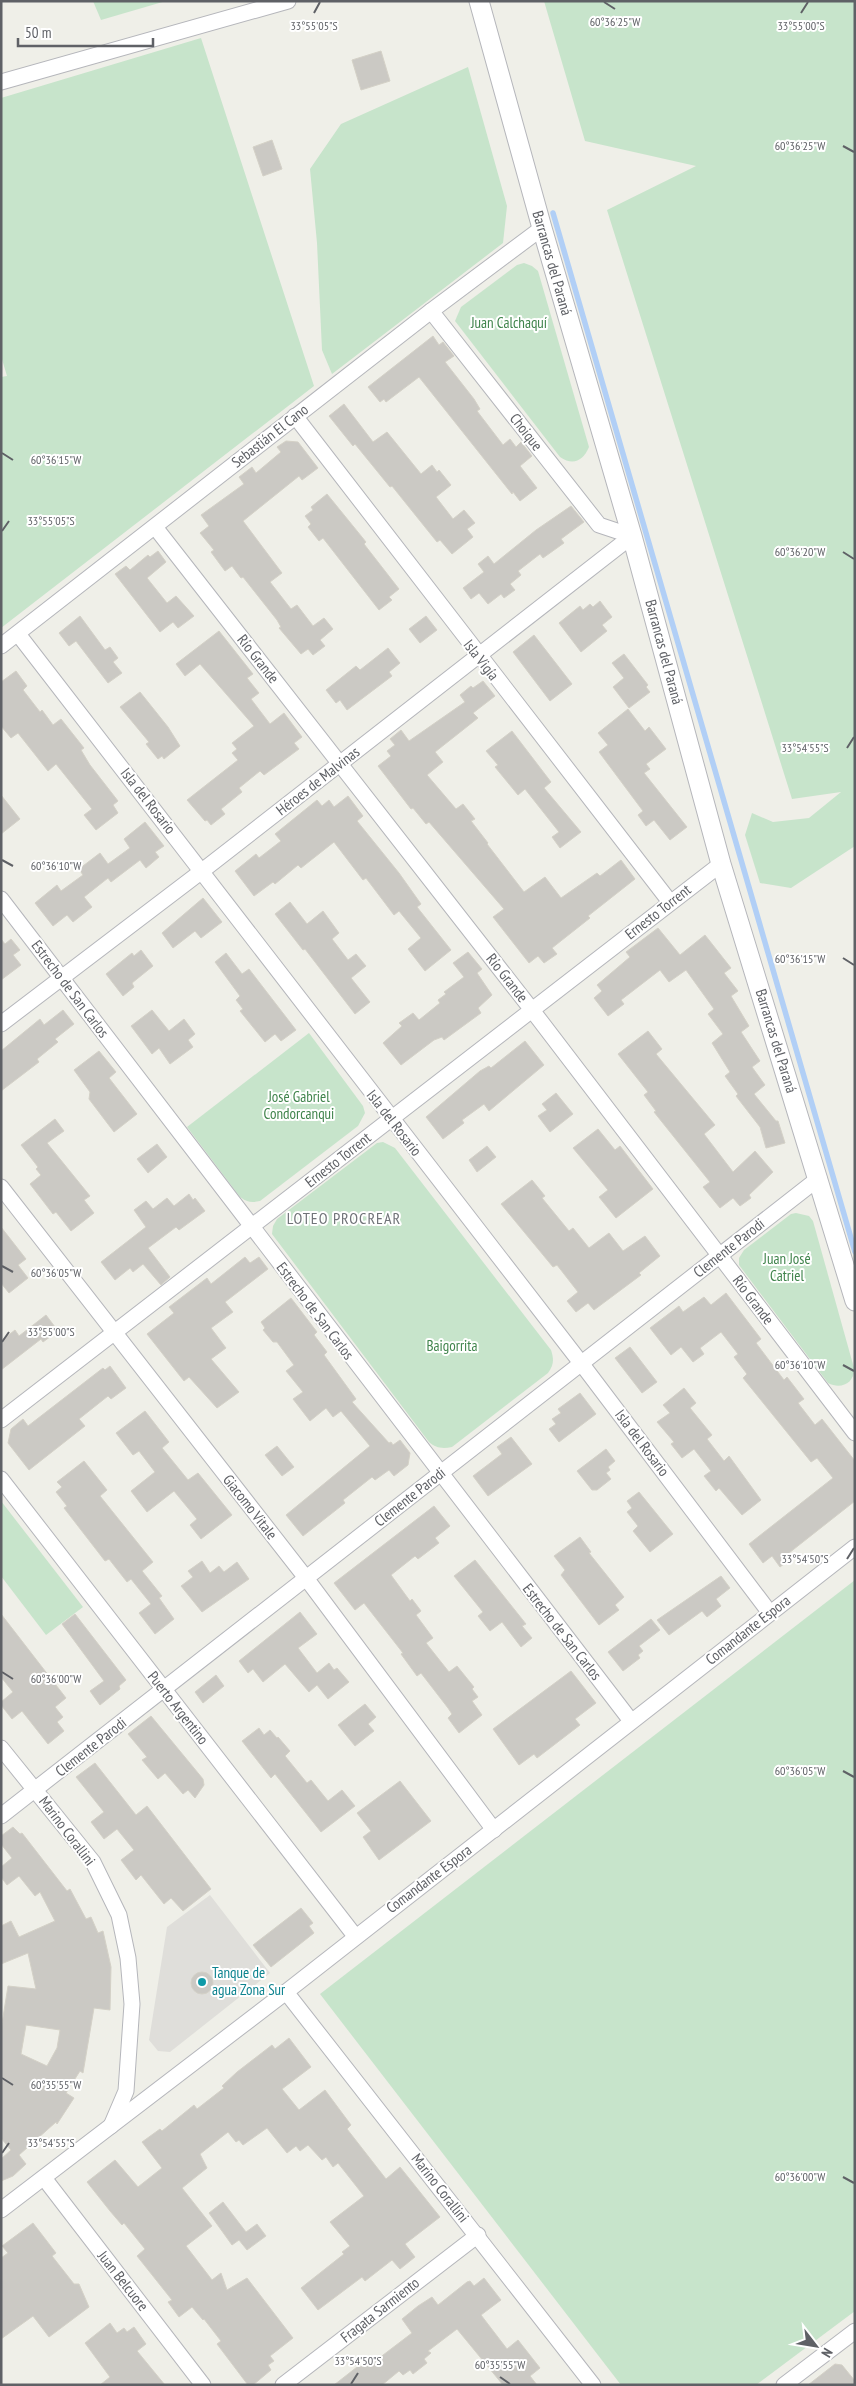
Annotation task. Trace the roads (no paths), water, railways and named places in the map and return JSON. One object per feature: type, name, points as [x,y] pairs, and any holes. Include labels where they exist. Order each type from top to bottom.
[{"type":"street","points":[[1,82],[288,1]]},
{"type":"street","name":"Barrancas del Paraná","points":[[479,1],[542,228],[632,536],[722,864],[855,1301]]},
{"type":"street","name":"Sebastián El Cano","points":[[1,646],[430,311],[542,228]]},
{"type":"street","name":"Choique","points":[[430,311],[599,525],[632,536]]},
{"type":"street","name":"Isla Vigía","points":[[295,416],[478,656],[670,902]]},
{"type":"street","name":"Río Grande","points":[[155,527],[532,1010],[855,1433]]},
{"type":"street","name":"Héroes de Malvinas","points":[[1,1024],[202,871],[632,536]]},
{"type":"street","name":"Isla del Rosario","points":[[18,634],[581,1363],[770,1613]]},
{"type":"street","name":"Ernesto Torrent","points":[[1,1420],[252,1228],[670,902],[722,864]]},
{"type":"street","name":"Estrecho de San Carlos","points":[[1,899],[631,1721]]},
{"type":"street","name":"Clemente Parodi","points":[[1,1816],[819,1178]]},
{"type":"street","name":"Giacomo Vitale","points":[[1,1187],[306,1578],[494,1830]]},
{"type":"street","name":"Puerto Argentino","points":[[1,1479],[355,1936]]},
{"type":"street","name":"Comandante Espora","points":[[1,2210],[286,1992],[355,1936],[494,1830],[855,1546]]},
{"type":"street","name":"Marino Corallini","points":[[1,1748],[93,1862],[119,1915],[128,1958],[132,2021],[126,2091],[110,2126]]},
{"type":"street","name":"Marino Corallini","points":[[286,1992],[478,2235],[593,2385]]},
{"type":"street","name":"Juan Belcuore","points":[[44,2178],[203,2385]]},
{"type":"street","name":"Fragata Sarmiento","points":[[283,2385],[478,2235]]},
{"type":"street","points":[[784,2385],[852,2339]]},
{"type":"waterway","points":[[553,213],[855,1252]]},
{"type":"place","name":"Tanque de agua Zona Sur","points":[[202,1982]]},
{"type":"district","name":"LOTEO PROCREAR","points":[[344,1218]]},
{"type":"park label","name":"Juan Calchaquí","points":[[509,323]]},
{"type":"park label","name":"José Gabriel Condorcanqui","points":[[299,1106]]},
{"type":"park label","name":"Juan José Catriel","points":[[787,1268]]},
{"type":"park label","name":"Baigorrita","points":[[452,1346]]}]
